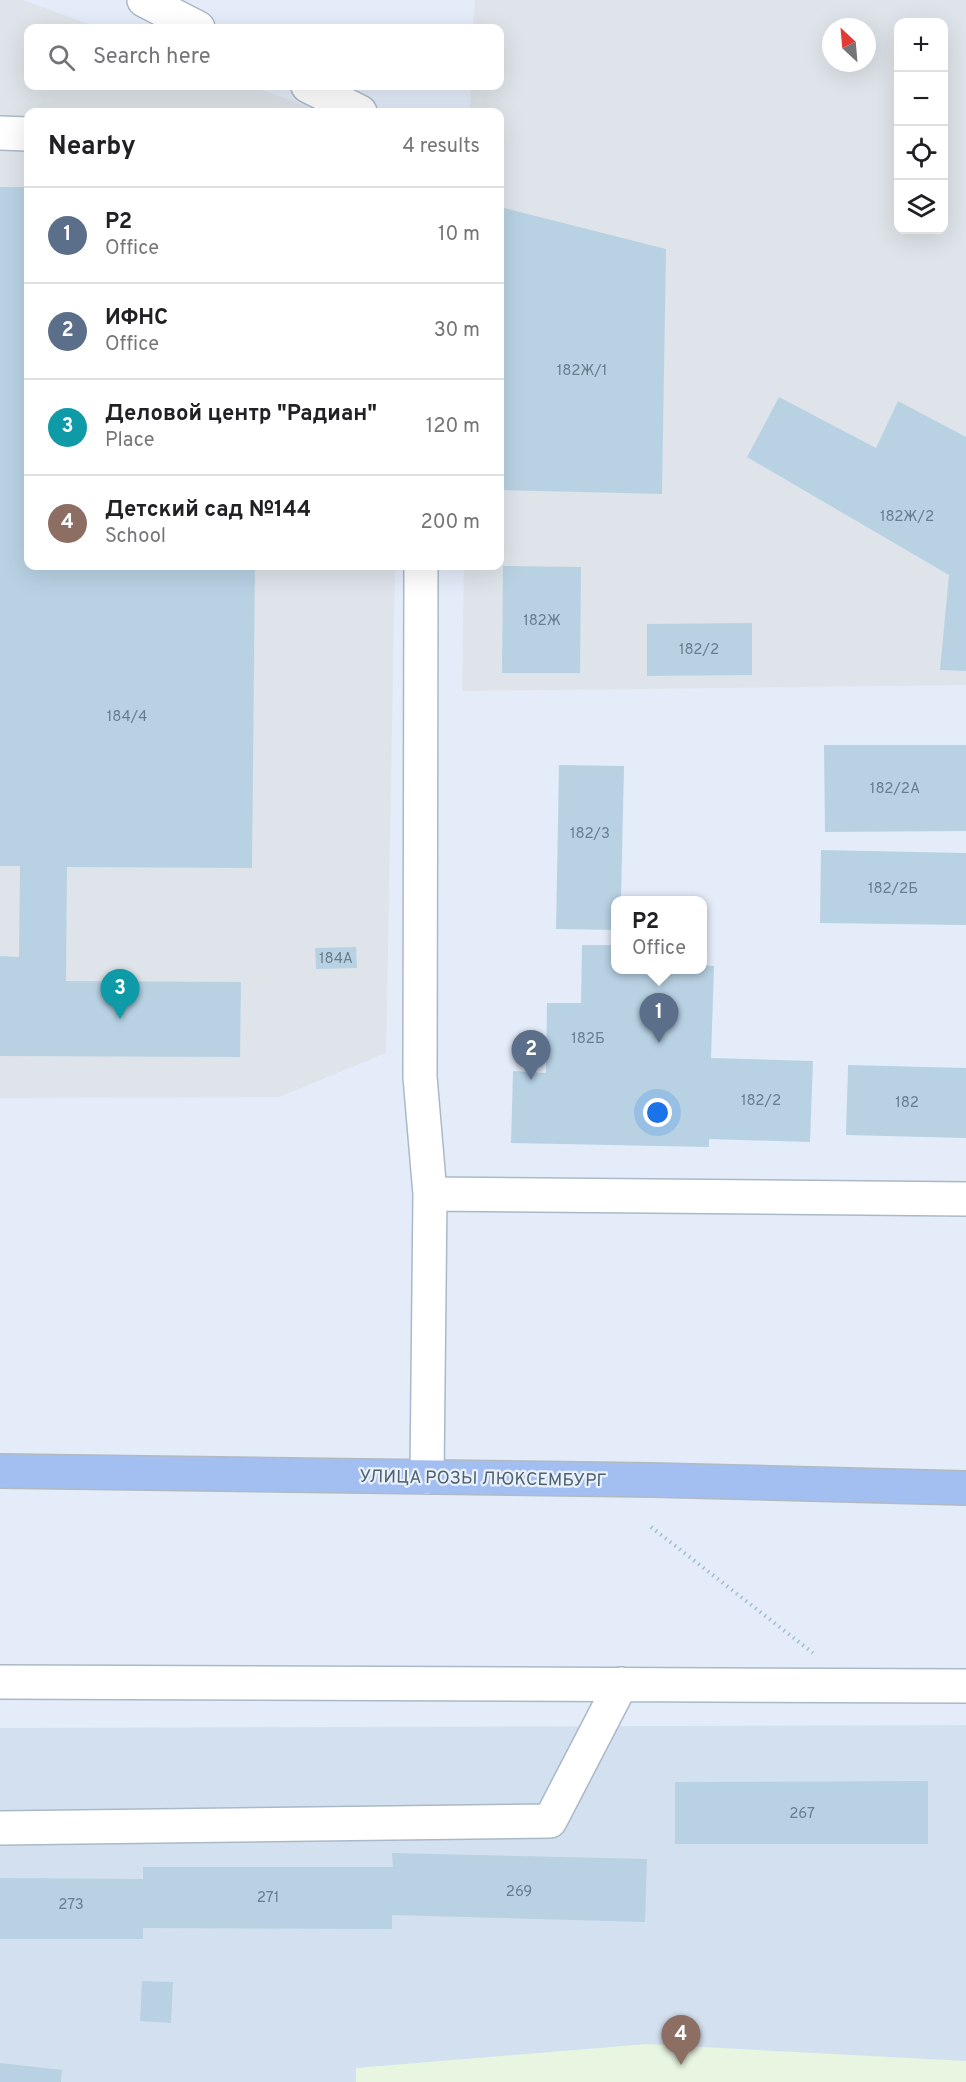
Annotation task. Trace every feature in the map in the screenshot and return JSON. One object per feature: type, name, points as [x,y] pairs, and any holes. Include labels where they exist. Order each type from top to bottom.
[{"type":"main road","name":"УЛИЦА РОЗЫ ЛЮКСЕМБУРГ","points":[[0,1471],[966,1488]]},
{"type":"street","points":[[144,0],[190,24]]},
{"type":"street","points":[[316,90],[352,108]]},
{"type":"street","points":[[0,132],[24,134]]},
{"type":"street","points":[[421,570],[420,1077],[430,1194],[427,1477]]},
{"type":"street","points":[[430,1194],[966,1200]]},
{"type":"street","points":[[0,1682],[966,1686]]},
{"type":"street","points":[[0,1828],[550,1821],[621,1684]]},
{"type":"path","points":[[651,1527],[817,1656]]},
{"type":"shaded area","points":[[0,0],[23,0],[88,24],[24,24],[24,90],[262,90],[312,108],[24,108],[24,570],[395,570],[386,1053],[279,1097],[0,1098]]},
{"type":"shaded area","points":[[475,0],[966,0],[966,685],[462,691],[464,570],[504,570],[504,108],[470,108],[471,90],[504,90],[504,24],[473,24]]},
{"type":"shaded area","points":[[966,1725],[966,2082],[0,2082],[0,1728]]},
{"type":"shaded area","points":[[647,2044],[966,2061],[966,2082],[356,2082],[356,2068]]},
{"type":"building","points":[[0,187],[24,187],[24,570],[255,570],[252,868],[67,867],[66,981],[241,982],[240,1057],[0,1056],[0,956],[19,957],[20,866],[0,866]]},
{"type":"building","points":[[504,208],[666,249],[662,494],[504,490]]},
{"type":"building","points":[[779,397],[876,448],[898,401],[966,437],[966,671],[940,670],[949,575],[747,457]]},
{"type":"building","points":[[504,566],[581,567],[580,673],[502,673]]},
{"type":"building","points":[[752,623],[752,675],[647,676],[647,624]]},
{"type":"building","points":[[824,745],[966,745],[966,831],[825,832]]},
{"type":"building","points":[[559,765],[624,766],[621,896],[611,896],[611,930],[556,929]]},
{"type":"building","points":[[821,850],[966,853],[966,925],[820,923]]},
{"type":"building","points":[[582,945],[611,945],[611,974],[707,974],[707,965],[714,966],[711,1058],[813,1061],[810,1142],[709,1139],[709,1147],[511,1143],[513,1071],[546,1073],[547,1003],[581,1003]]},
{"type":"building","points":[[356,947],[357,968],[316,969],[315,948]]},
{"type":"building","points":[[848,1065],[966,1068],[966,1138],[846,1135]]},
{"type":"building","points":[[928,1781],[928,1844],[675,1844],[675,1782]]},
{"type":"building","points":[[392,1853],[647,1859],[645,1922],[392,1915],[392,1929],[143,1928],[143,1939],[0,1939],[0,1878],[143,1879],[143,1867],[393,1867]]},
{"type":"building","points":[[142,1981],[173,1982],[171,2023],[140,2021]]},
{"type":"building","points":[[0,2063],[62,2070],[61,2082],[0,2082]]},
{"type":"place","name":"Деловой центр \"Радиан\"","points":[[120,1019]]},
{"type":"place","name":"Р2","points":[[659,1043]]},
{"type":"place","name":"ИФНС","points":[[531,1080]]},
{"type":"place","name":"Детский сад №144","points":[[681,2065]]}]
